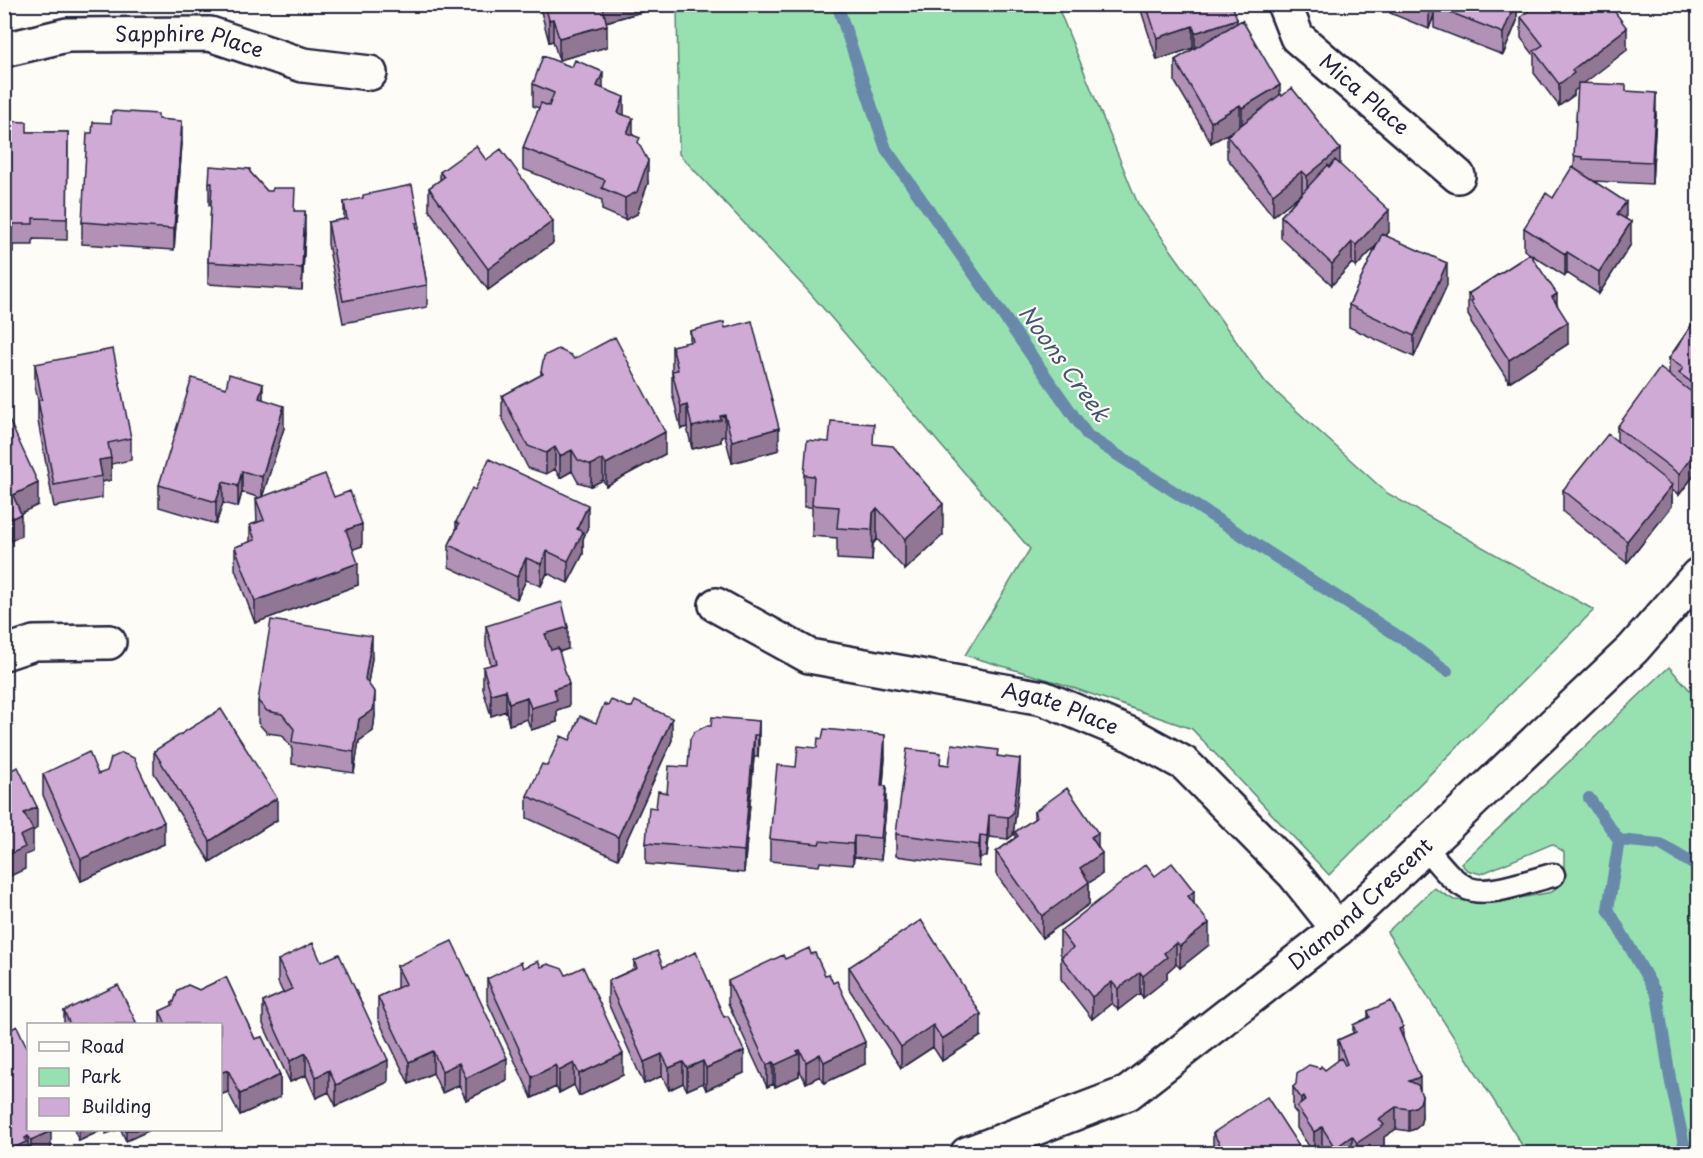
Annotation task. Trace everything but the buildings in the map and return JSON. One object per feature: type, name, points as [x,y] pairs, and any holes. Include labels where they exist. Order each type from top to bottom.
[{"type":"street","name":"Mica Place","points":[[1284,4],[1297,37],[1458,176]]},
{"type":"street","name":"Sapphire Place","points":[[4,50],[67,35],[210,33],[303,65],[370,73]]},
{"type":"street","name":"Diamond Crescent","points":[[967,1154],[1128,1094],[1338,929],[1633,649],[1698,575]]},
{"type":"street","name":"Agate Place","points":[[716,605],[809,656],[1043,698],[1132,735],[1185,764],[1294,874],[1338,929]]},
{"type":"street","points":[[4,653],[34,644],[109,642]]},
{"type":"lane","points":[[1425,847],[1453,879],[1467,889],[1490,891],[1552,875]]},
{"type":"green space","points":[[677,5],[1057,5],[1138,204],[1266,383],[1387,493],[1594,610],[1329,875],[1192,729],[1059,683],[965,655],[1030,549],[810,293],[679,154]]},
{"type":"green space","points":[[1669,667],[1698,699],[1698,1153],[1527,1153],[1387,932],[1434,888],[1454,900],[1498,902],[1552,892],[1564,879],[1564,852],[1552,844],[1481,874],[1467,870],[1461,864]]},
{"type":"waterway","name":"Noons Creek","points":[[837,4],[886,149],[1088,436],[1409,643],[1447,671]]},
{"type":"waterway","name":"Noons Creek","points":[[1589,798],[1619,840],[1608,909],[1657,995],[1670,1078],[1686,1154]]},
{"type":"waterway","points":[[1619,840],[1660,844],[1698,867]]}]
